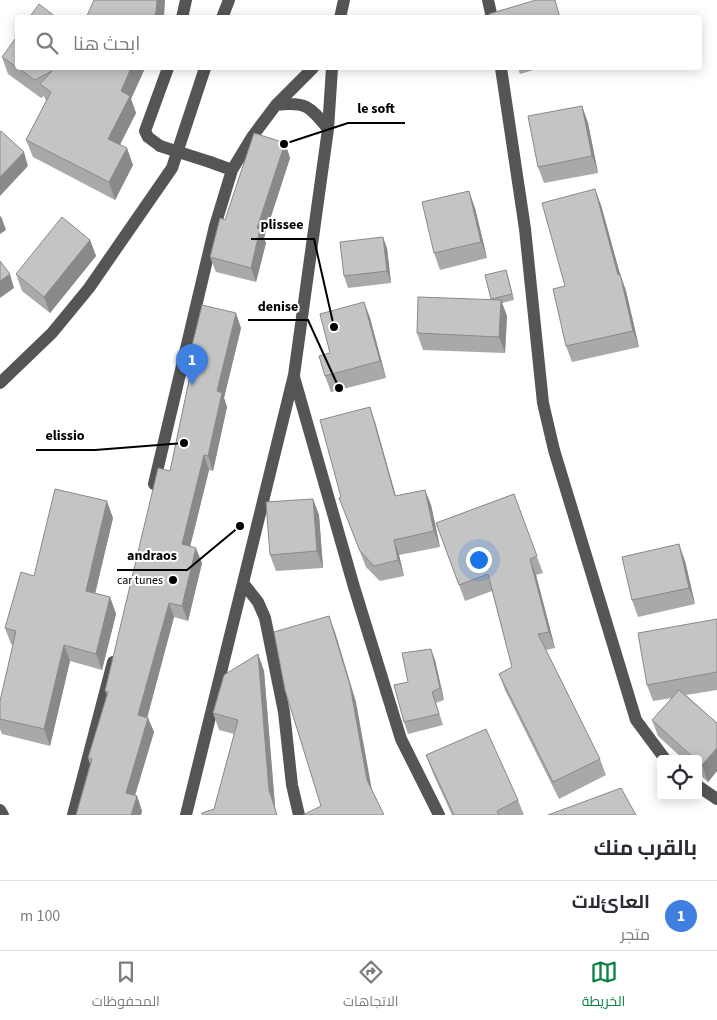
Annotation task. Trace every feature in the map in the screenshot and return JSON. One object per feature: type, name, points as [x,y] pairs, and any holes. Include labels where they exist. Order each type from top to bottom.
[{"type":"street","points":[[183,15],[186,0]]},
{"type":"street","points":[[223,15],[229,0]]},
{"type":"street","points":[[341,15],[344,0]]},
{"type":"street","points":[[488,0],[491,15]]},
{"type":"street","points":[[167,70],[145,132],[148,137],[160,146],[232,170]]},
{"type":"street","points":[[0,383],[52,333],[90,288],[172,168],[204,70]]},
{"type":"street","points":[[151,498],[215,226],[232,170],[252,137],[276,105],[311,70]]},
{"type":"street","points":[[186,815],[294,376],[328,129],[332,70]]},
{"type":"street","points":[[501,70],[526,229],[544,403],[552,441],[636,720],[663,755]]},
{"type":"street","points":[[276,105],[292,103],[309,108],[328,129]]},
{"type":"street","points":[[294,376],[400,739],[439,815]]},
{"type":"street","points":[[243,583],[258,602],[265,618],[284,712],[292,785],[299,815]]},
{"type":"street","points":[[73,815],[116,649]]},
{"type":"street","points":[[702,789],[717,799]]},
{"type":"street","points":[[0,810],[3,815]]},
{"type":"building","points":[[94,0],[157,0],[155,15],[87,15]]},
{"type":"building","points":[[536,0],[555,0],[559,15],[489,15]]},
{"type":"building","points":[[39,4],[53,15],[31,15]]},
{"type":"building","points":[[15,39],[15,66],[2,57]]},
{"type":"building","points":[[21,70],[130,70],[121,91],[130,96],[108,139],[127,148],[109,182],[26,140],[51,92],[40,84],[52,71],[35,80]]},
{"type":"building","points":[[582,106],[592,156],[538,167],[528,116]]},
{"type":"building","points":[[0,132],[24,152],[0,177]]},
{"type":"building","points":[[254,133],[285,143],[257,228],[260,229],[251,268],[210,257],[220,218],[225,220]]},
{"type":"building","points":[[595,189],[618,275],[620,274],[633,331],[566,346],[553,289],[565,286],[542,203]]},
{"type":"building","points":[[469,191],[481,242],[434,253],[422,202]]},
{"type":"building","points":[[62,217],[90,240],[44,297],[16,274]]},
{"type":"building","points":[[383,237],[387,271],[344,276],[340,242]]},
{"type":"building","points":[[0,261],[10,274],[0,281]]},
{"type":"building","points":[[506,270],[512,294],[491,299],[485,275]]},
{"type":"building","points":[[418,297],[501,300],[499,337],[417,333]]},
{"type":"building","points":[[364,302],[380,361],[325,376],[319,356],[330,353],[320,314]]},
{"type":"building","points":[[202,305],[236,313],[217,391],[222,393],[208,456],[204,455],[182,544],[196,548],[182,606],[169,603],[138,715],[148,718],[126,793],[137,796],[131,815],[76,815],[92,759],[88,758],[108,692],[105,691],[158,468],[170,471],[191,371],[186,370]]},
{"type":"building","points":[[370,407],[395,496],[425,490],[434,531],[394,540],[398,560],[374,566],[360,551],[339,498],[341,497],[320,420]]},
{"type":"building","points":[[55,489],[107,501],[86,591],[110,597],[96,654],[64,645],[44,729],[0,719],[0,701],[16,631],[5,628],[21,572],[34,576]]},
{"type":"building","points":[[514,494],[537,556],[530,559],[549,632],[538,634],[600,759],[553,782],[499,674],[512,667],[488,574],[459,585],[436,523]]},
{"type":"building","points":[[313,499],[317,551],[270,555],[266,502]]},
{"type":"building","points":[[679,544],[689,588],[632,600],[622,557]]},
{"type":"building","points":[[329,616],[350,685],[367,780],[384,815],[303,815],[321,806],[285,690],[274,632]]},
{"type":"building","points":[[717,619],[717,672],[647,685],[638,633]]},
{"type":"building","points":[[431,649],[440,688],[432,692],[439,714],[404,722],[394,685],[408,682],[402,653]]},
{"type":"building","points":[[258,654],[269,790],[277,815],[202,815],[202,813],[214,809],[238,720],[213,713],[224,675]]},
{"type":"building","points":[[679,690],[717,723],[717,748],[702,765],[702,755],[691,755],[652,720]]},
{"type":"building","points":[[486,729],[518,800],[497,811],[499,815],[454,815],[426,755]]},
{"type":"building","points":[[621,788],[636,815],[548,815]]},
{"type":"place","name":"le soft","points":[[284,144]]},
{"type":"place","name":"plissee","points":[[334,327]]},
{"type":"place","name":"العائﻻت","points":[[192,385]]},
{"type":"place","name":"denise","points":[[339,388]]},
{"type":"place","name":"elissio","points":[[184,443]]},
{"type":"place","name":"andraos","points":[[240,526]]},
{"type":"place","name":"car tunes","points":[[173,580]]}]
